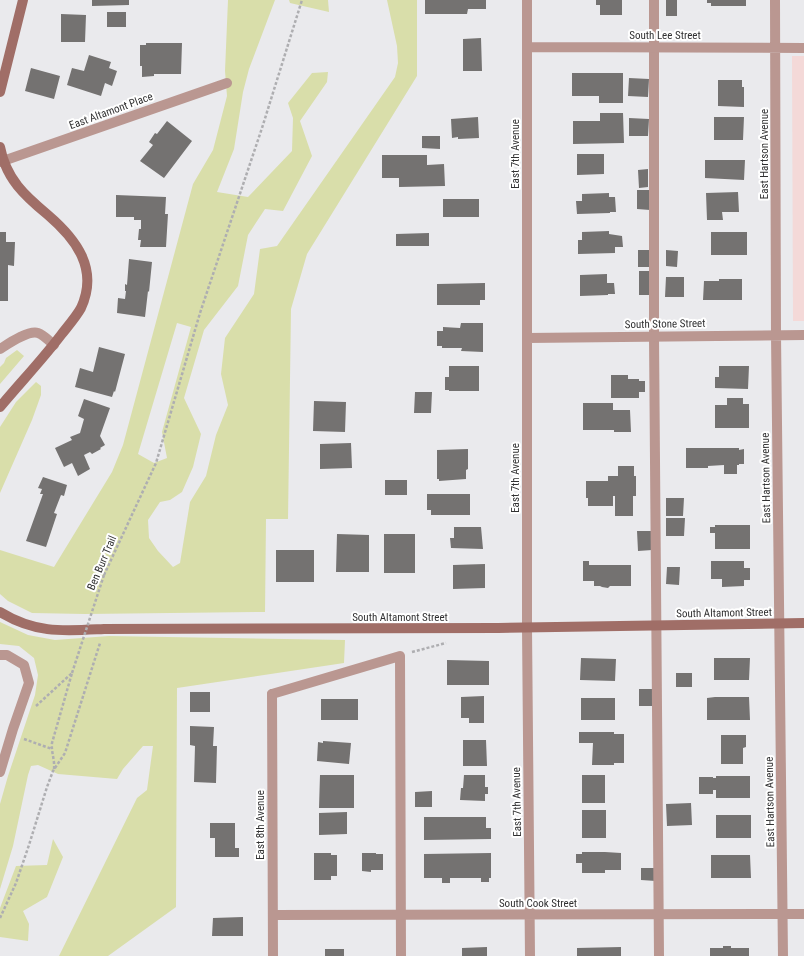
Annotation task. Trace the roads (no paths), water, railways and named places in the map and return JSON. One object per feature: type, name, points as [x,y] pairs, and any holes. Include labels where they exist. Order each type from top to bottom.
[{"type":"street","points":[[0,92],[23,0]]},
{"type":"street","name":"East 7th Avenue","points":[[527,0],[527,628],[530,956]]},
{"type":"street","points":[[654,0],[654,336],[659,956]]},
{"type":"street","name":"East Hartson Avenue","points":[[775,0],[776,335],[783,956]]},
{"type":"street","name":"South Lee Street","points":[[527,47],[804,48]]},
{"type":"street","name":"East Altamont Place","points":[[2,161],[227,83]]},
{"type":"street","points":[[0,148],[2,161],[15,184],[24,195],[61,227],[73,240],[85,264],[87,277],[86,288],[80,308],[34,369],[0,407]]},
{"type":"street","points":[[0,349],[32,333],[40,334],[54,344]]},
{"type":"street","name":"South Stone Street","points":[[527,338],[804,335]]},
{"type":"street","name":"South Altamont Street","points":[[0,612],[24,624],[37,628],[66,631],[104,629],[527,628],[804,623]]},
{"type":"street","points":[[0,655],[7,655],[24,665],[29,683],[0,772]]},
{"type":"street","name":"East 8th Avenue","points":[[273,956],[272,694],[400,656],[401,915]]},
{"type":"street","name":"South Cook Street","points":[[273,916],[804,914]]},
{"type":"street","points":[[401,915],[401,956]]}]
